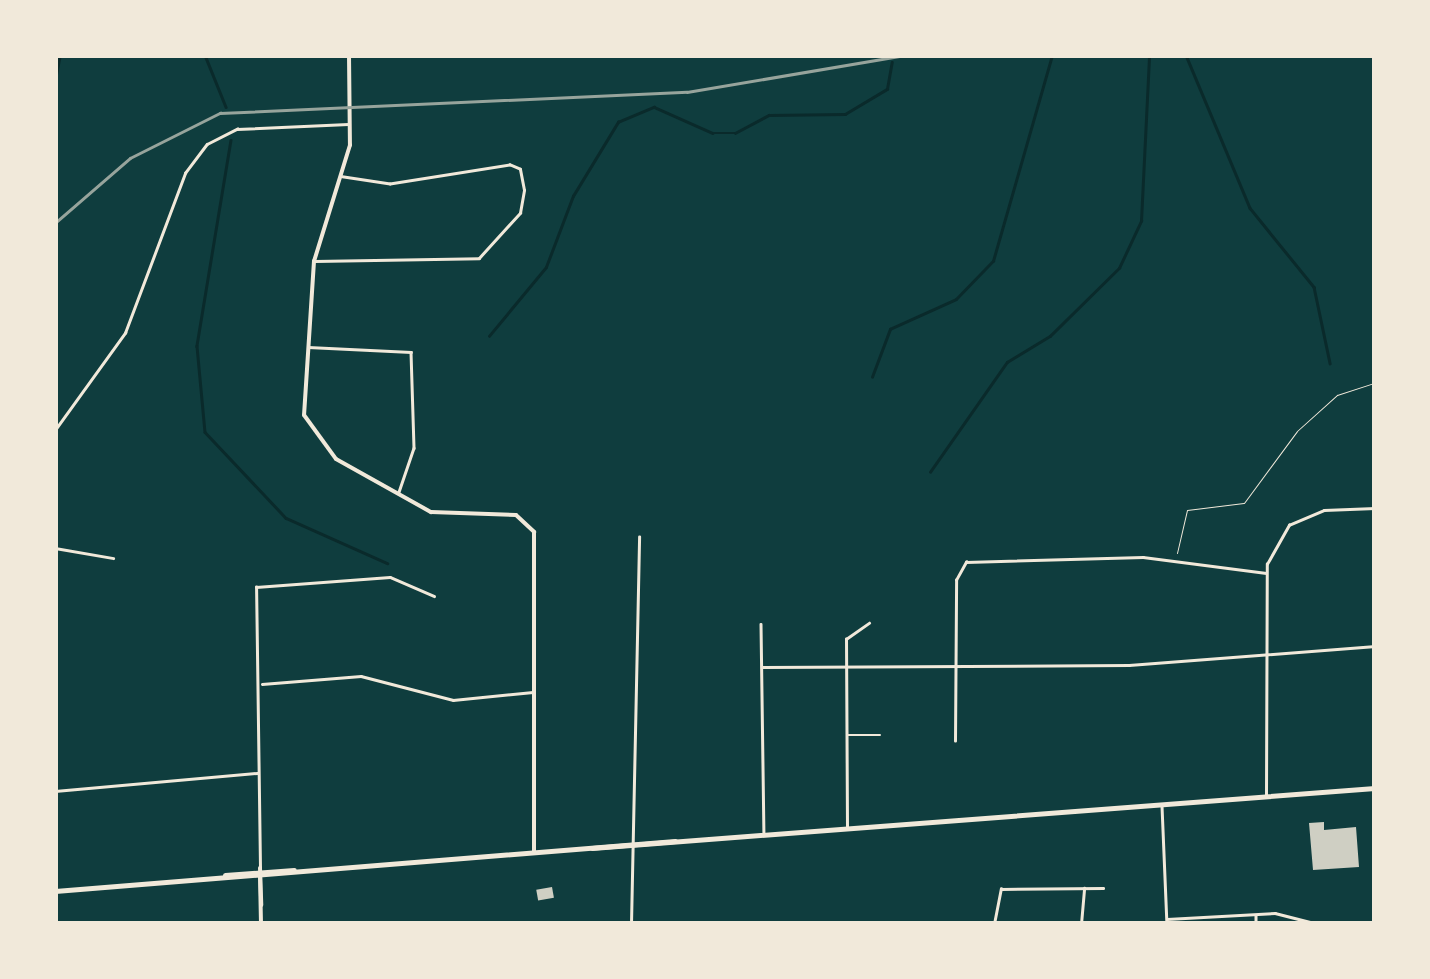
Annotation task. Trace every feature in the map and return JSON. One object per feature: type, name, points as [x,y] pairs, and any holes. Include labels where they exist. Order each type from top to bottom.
[{"type":"main road","points":[[55,891],[1375,788]]},
{"type":"street","points":[[348,55],[350,124],[343,177],[314,260],[307,304],[308,429],[336,460],[444,518],[526,519],[534,532],[534,853]]},
{"type":"street","points":[[55,430],[125,334],[185,174],[206,144],[237,129],[350,124]]},
{"type":"street","points":[[314,260],[478,258],[520,213],[524,190],[520,169],[510,165],[390,184],[343,177]]},
{"type":"street","points":[[307,347],[411,352],[414,448],[398,493]]},
{"type":"street","points":[[1266,796],[1266,573],[1290,525],[1324,510],[1375,508]]},
{"type":"street","points":[[631,924],[639,538]]},
{"type":"street","points":[[55,548],[113,558]]},
{"type":"street","points":[[955,741],[956,580],[966,562],[1175,561],[1266,573]]},
{"type":"street","points":[[262,924],[258,773],[261,685],[256,587],[390,577],[434,596]]},
{"type":"street","points":[[847,829],[847,636],[869,623]]},
{"type":"street","points":[[760,624],[764,836]]},
{"type":"street","points":[[763,667],[958,667],[1375,646]]},
{"type":"street","points":[[261,685],[362,676],[453,700],[535,692]]},
{"type":"street","points":[[846,735],[880,735]]},
{"type":"street","points":[[55,791],[258,773]]},
{"type":"street","points":[[1162,803],[1167,922],[1256,914],[1318,924]]},
{"type":"street","points":[[1081,924],[1084,887]]},
{"type":"street","points":[[994,924],[1001,889],[1103,888]]},
{"type":"street","points":[[1256,914],[1256,924]]},
{"type":"path","points":[[1175,561],[1186,510],[1244,503],[1297,431],[1337,396],[1375,383]]},
{"type":"building","points":[[1324,822],[1324,830],[1356,827],[1359,867],[1313,870],[1309,823]]},
{"type":"building","points":[[552,887],[554,898],[538,901],[536,890]]},
{"type":"waterway","points":[[55,80],[60,55]]},
{"type":"waterway","points":[[205,55],[226,107]]},
{"type":"waterway","points":[[872,377],[890,329],[956,299],[993,261],[1052,55]]},
{"type":"waterway","points":[[930,472],[1007,362],[1050,336],[1119,268],[1141,221],[1149,55]]},
{"type":"waterway","points":[[1186,55],[1250,208],[1314,287],[1330,363]]},
{"type":"waterway","points":[[489,336],[546,267],[573,196],[618,122],[654,107],[713,133],[735,133],[769,115],[845,114],[887,89],[892,62]]},
{"type":"waterway","points":[[231,140],[197,346],[205,432],[286,518],[387,563]]},
{"type":"railway","points":[[55,223],[130,158],[220,113],[687,92],[905,55]]}]
